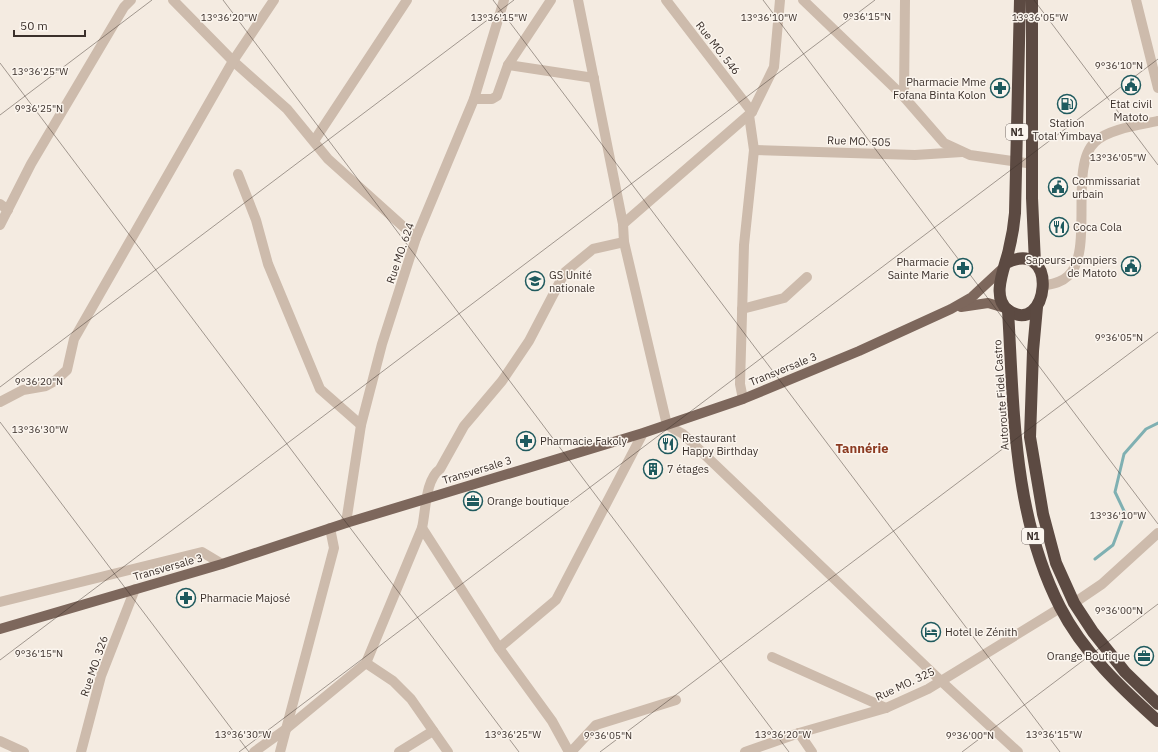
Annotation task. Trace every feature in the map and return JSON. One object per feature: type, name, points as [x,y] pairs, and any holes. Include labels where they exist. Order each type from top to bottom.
[{"type":"highway","name":"N1","points":[[1004,267],[1015,213],[1020,0]]},
{"type":"highway","name":"N1","points":[[1032,0],[1032,164],[1035,263]]},
{"type":"highway","points":[[1015,259],[1022,259],[1035,263],[1042,277],[1042,286],[1041,299],[1037,307],[1028,313],[1021,315],[1007,309],[1000,295],[1004,267],[1015,259]]},
{"type":"highway","name":"N1","points":[[1037,307],[1033,351],[1030,437],[1047,528],[1056,563],[1074,604],[1093,632],[1125,672],[1158,704]]},
{"type":"highway","name":"Autoroute Fidel Castro","points":[[1007,309],[1014,436],[1027,515],[1043,568],[1060,608],[1081,640],[1120,687],[1158,721]]},
{"type":"main road","name":"Transversale 3","points":[[0,629],[222,564],[426,498],[644,433],[743,399],[859,351],[951,309],[972,297],[1004,267]]},
{"type":"main road","name":"Transversale 3","points":[[951,309],[988,302],[1007,309]]},
{"type":"street","points":[[0,225],[4,207],[124,7],[131,0]]},
{"type":"street","points":[[173,0],[233,61],[287,109],[328,159],[416,238]]},
{"type":"street","points":[[0,402],[23,390],[51,385],[67,370],[74,339],[233,61],[274,0]]},
{"type":"street","points":[[314,141],[407,0]]},
{"type":"street","name":"Rue MO. 624","points":[[346,523],[361,425],[382,344],[416,238],[474,99],[504,0]]},
{"type":"street","points":[[474,99],[492,99],[497,96],[508,65],[551,0]]},
{"type":"street","points":[[578,0],[623,224],[624,242],[667,425],[683,434],[941,681],[1018,752]]},
{"type":"street","name":"Rue MO. 546","points":[[666,0],[751,113]]},
{"type":"street","points":[[623,224],[751,113],[774,67],[780,0]]},
{"type":"street","points":[[803,0],[904,97],[944,142],[970,155],[1032,164]]},
{"type":"street","points":[[904,97],[905,0]]},
{"type":"street","points":[[1136,0],[1158,88]]},
{"type":"street","points":[[508,65],[594,78]]},
{"type":"street","points":[[743,399],[740,384],[744,245],[754,150],[751,113]]},
{"type":"street","points":[[1042,286],[1056,283],[1067,277],[1075,267],[1080,241],[1083,170],[1087,153],[1093,142],[1103,135],[1158,121]]},
{"type":"street","name":"Rue MO. 505","points":[[754,150],[915,155],[963,152]]},
{"type":"street","points":[[238,174],[256,220],[268,264],[320,389],[361,425]]},
{"type":"street","points":[[254,752],[366,663],[422,528],[426,513],[426,498],[433,474],[440,469],[464,426],[502,381],[529,341],[565,272],[593,249],[624,242]]},
{"type":"street","points":[[742,309],[784,298],[807,277]]},
{"type":"street","points":[[499,648],[556,600],[644,433]]},
{"type":"street","points":[[280,752],[334,548],[330,528]]},
{"type":"street","points":[[422,528],[499,648],[552,721],[570,752],[596,725],[676,700]]},
{"type":"street","points":[[1074,604],[1102,584],[1158,533]]},
{"type":"street","points":[[0,602],[202,552],[222,564]]},
{"type":"street","name":"Rue MO. 326","points":[[81,752],[101,676],[135,589]]},
{"type":"street","name":"Rue MO. 325","points":[[745,752],[799,733],[886,708],[941,681],[1060,608]]},
{"type":"street","points":[[772,657],[886,708]]},
{"type":"street","points":[[366,663],[393,681],[411,698],[448,752]]},
{"type":"street","points":[[399,752],[433,731]]},
{"type":"street","points":[[799,733],[812,752]]},
{"type":"street","points":[[0,741],[24,752]]},
{"type":"waterway","points":[[1095,559],[1113,545],[1125,513],[1115,492],[1124,454],[1146,429],[1158,423]]},
{"type":"place","name":"Etat civil Matoto","points":[[1131,85]]},
{"type":"place","name":"Pharmacie Mme Fofana Binta Kolon","points":[[1000,88]]},
{"type":"place","name":"Station Total Yimbaya","points":[[1067,104]]},
{"type":"place","name":"Commissariat urbain","points":[[1058,187]]},
{"type":"place","name":"Coca Cola","points":[[1059,227]]},
{"type":"place","name":"Sapeurs-pompiers de Matoto","points":[[1131,266]]},
{"type":"place","name":"Pharmacie Sainte Marie","points":[[963,268]]},
{"type":"place","name":"GS Unité nationale","points":[[535,281]]},
{"type":"place","name":"Pharmacie Fakoly","points":[[526,441]]},
{"type":"place","name":"Restaurant Happy Birthday","points":[[668,444]]},
{"type":"place","name":"7 étages","points":[[653,469]]},
{"type":"place","name":"Orange boutique","points":[[473,501]]},
{"type":"place","name":"Pharmacie Majosé","points":[[186,598]]},
{"type":"place","name":"Hotel le Zénith","points":[[931,632]]},
{"type":"place","name":"Orange Boutique","points":[[1144,656]]},
{"type":"district","name":"Tannérie","points":[[862,448]]}]
